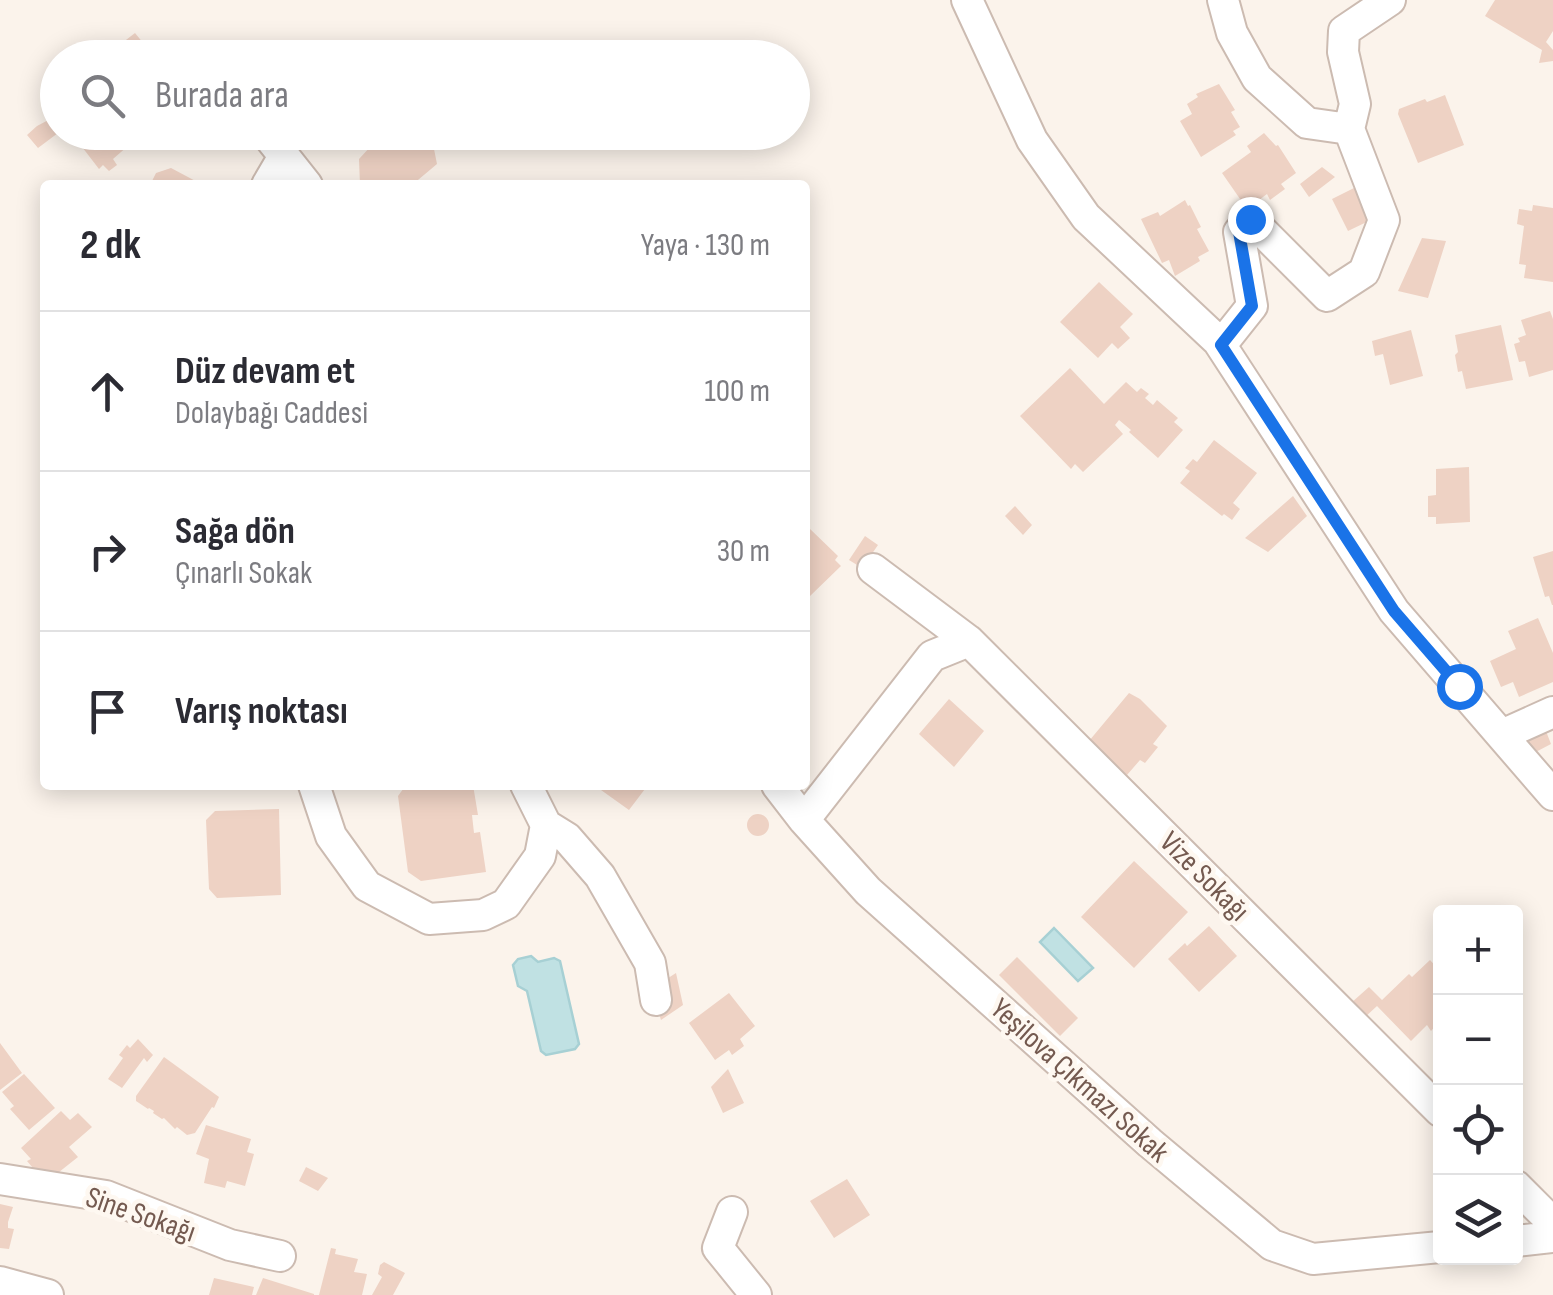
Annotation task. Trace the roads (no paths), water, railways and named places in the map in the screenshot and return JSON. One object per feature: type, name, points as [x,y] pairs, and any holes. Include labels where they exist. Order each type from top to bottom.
[{"type":"street","points":[[968,0],[1032,140],[1086,217],[1221,345],[1394,611],[1553,795]]},
{"type":"street","points":[[1223,0],[1232,33],[1257,78],[1307,123],[1348,128]]},
{"type":"street","points":[[1221,345],[1252,306],[1239,232],[1250,219],[1326,296],[1364,272],[1384,220],[1348,128],[1355,104],[1343,52],[1344,31],[1390,0]]},
{"type":"street","points":[[268,180],[274,150]]},
{"type":"street","points":[[280,150],[303,180]]},
{"type":"street","name":"Vize Sokağı","points":[[873,569],[969,641],[1433,1104]]},
{"type":"street","points":[[804,820],[932,656],[969,641]]},
{"type":"street","points":[[1502,735],[1553,712]]},
{"type":"street","points":[[316,790],[331,836],[367,886],[429,919],[482,915],[506,904],[540,856],[546,825]]},
{"type":"street","points":[[528,790],[546,825],[567,838],[600,876],[650,963],[656,1000]]},
{"type":"street","name":"Yeşilova Çıkmazı Sokak","points":[[781,790],[868,891],[1150,1143],[1272,1245],[1313,1259],[1433,1248]]},
{"type":"street","name":"Sine Sokağı","points":[[0,1179],[106,1196],[230,1245],[280,1256]]},
{"type":"street","points":[[1523,1193],[1553,1223]]},
{"type":"street","points":[[732,1212],[718,1248],[756,1295]]},
{"type":"street","points":[[1523,1239],[1553,1237]]},
{"type":"street","points":[[0,1282],[48,1295]]},
{"type":"water","points":[[1054,928],[1093,968],[1078,981],[1040,942]]},
{"type":"water","points":[[531,956],[538,962],[554,958],[560,961],[579,1044],[575,1049],[546,1055],[541,1051],[527,991],[518,986],[513,965],[518,959]]}]
